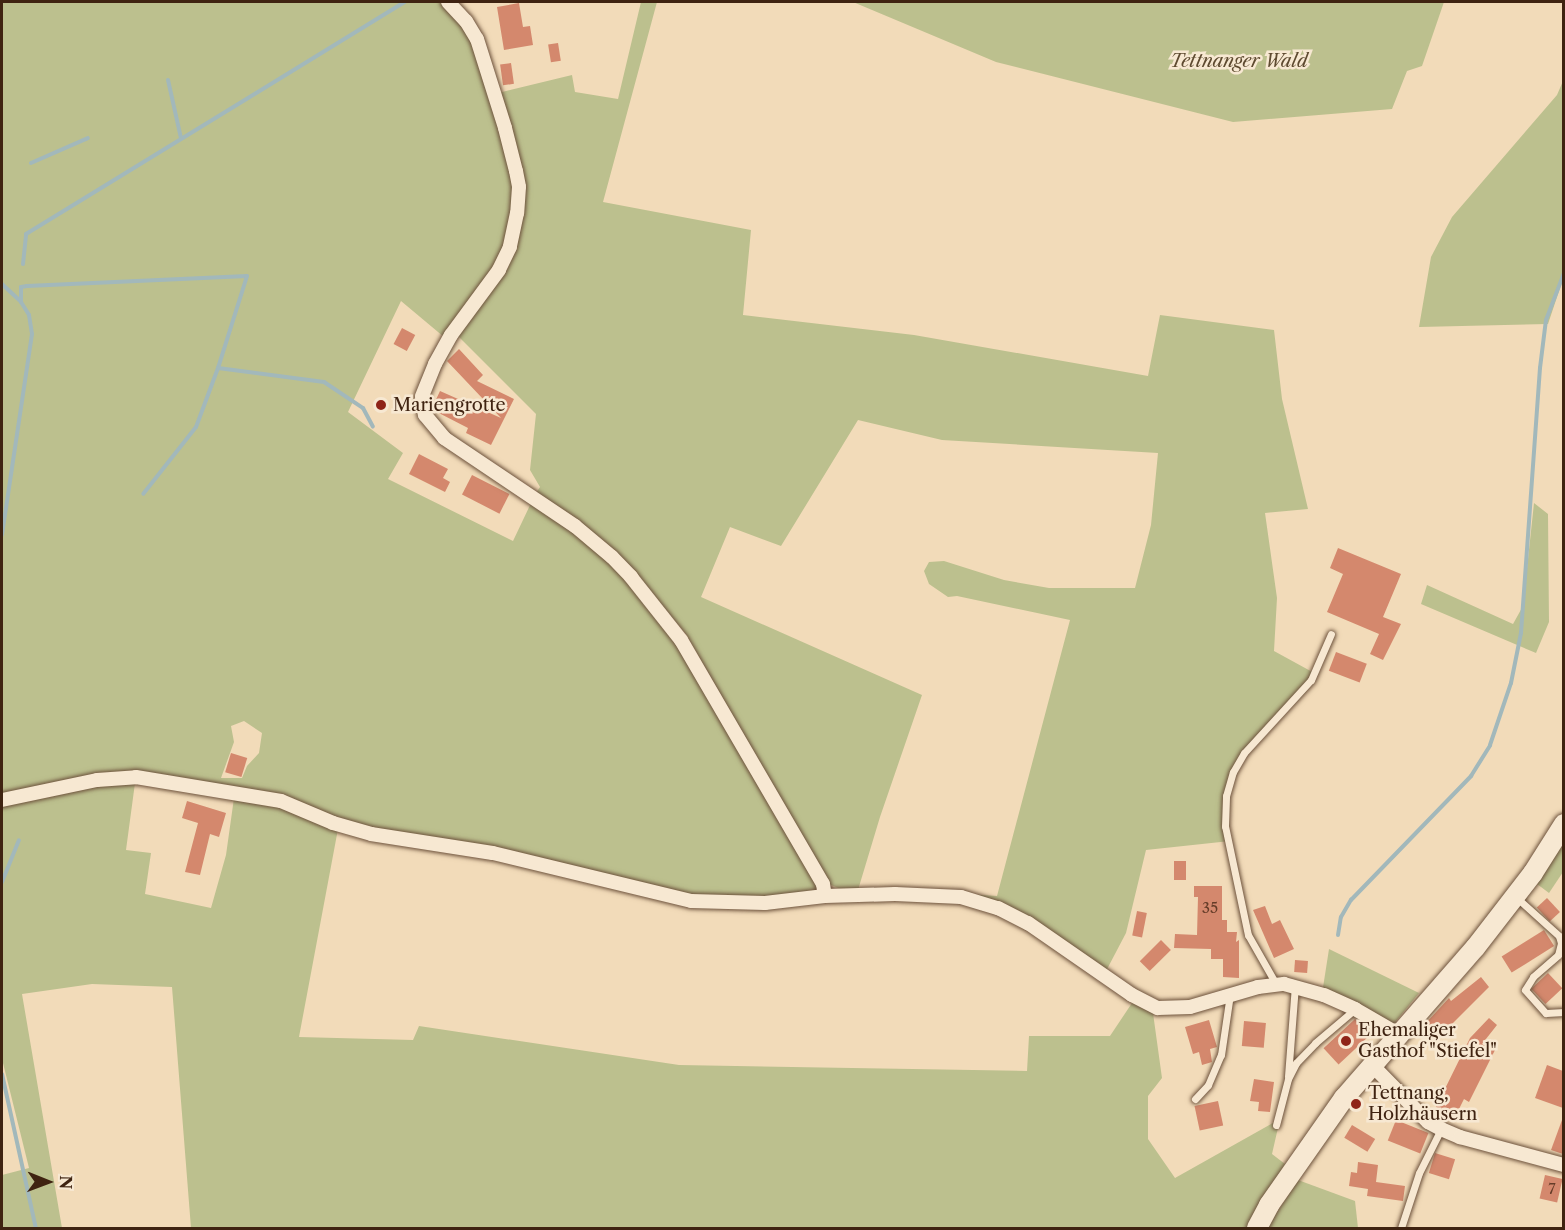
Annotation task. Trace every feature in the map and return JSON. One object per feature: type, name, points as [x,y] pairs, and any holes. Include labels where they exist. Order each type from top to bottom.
[{"type":"main road","points":[[1257,1228],[1269,1205],[1318,1132],[1398,1034],[1474,948],[1515,896],[1563,824]]},
{"type":"street","points":[[448,2],[466,21],[477,39],[505,128],[519,187],[517,213],[510,247],[499,270],[451,335],[428,380],[422,407],[430,423],[444,438],[575,526],[612,557],[631,577],[681,640],[823,884],[825,896]]},
{"type":"street","points":[[2,800],[97,780],[136,777],[281,801],[333,823],[371,834],[503,855],[691,901],[765,903],[825,896],[936,895],[961,897],[998,908],[1028,923],[1131,994],[1158,1008],[1178,1009],[1276,984],[1295,986],[1355,1009],[1398,1034]]},
{"type":"street","points":[[1372,1065],[1428,1122],[1441,1129],[1460,1137],[1563,1165]]},
{"type":"lane","points":[[1276,984],[1248,935],[1225,826],[1226,796],[1233,772],[1244,753],[1311,680],[1331,634]]},
{"type":"lane","points":[[1515,896],[1559,936],[1561,943],[1558,955],[1533,977],[1525,990],[1546,1013],[1563,1012]]},
{"type":"lane","points":[[1276,1125],[1288,1079],[1295,986]]},
{"type":"lane","points":[[1195,1099],[1208,1085],[1221,1054],[1230,994]]},
{"type":"lane","points":[[1288,1079],[1296,1063],[1315,1043],[1355,1009]]},
{"type":"lane","points":[[1401,1228],[1419,1173],[1441,1129]]},
{"type":"green space","points":[[2,2],[445,2],[470,23],[498,93],[572,75],[575,92],[618,99],[641,2],[657,2],[603,202],[751,230],[743,315],[914,335],[1148,376],[1160,315],[1274,330],[1282,399],[1308,509],[1265,513],[1277,598],[1274,651],[1316,674],[1306,692],[1245,755],[1228,795],[1230,841],[1146,850],[1126,933],[1105,973],[1035,920],[998,902],[966,894],[997,896],[1070,620],[957,596],[948,597],[929,584],[924,571],[929,562],[944,561],[1004,580],[1049,588],[1135,588],[1151,525],[1158,453],[942,440],[858,420],[781,546],[730,527],[701,597],[922,695],[880,817],[858,890],[843,890],[829,884],[686,634],[627,564],[536,493],[540,487],[530,470],[536,414],[451,329],[444,337],[401,301],[348,412],[403,453],[388,479],[513,541],[532,501],[609,559],[680,643],[815,878],[818,891],[812,894],[774,899],[702,899],[673,895],[518,854],[365,830],[279,797],[232,796],[237,791],[143,773],[135,783],[126,850],[151,853],[145,894],[211,908],[226,855],[234,798],[267,801],[292,808],[338,829],[299,1037],[413,1040],[419,1026],[679,1065],[1027,1071],[1029,1036],[1110,1036],[1132,1003],[1153,1013],[1162,1078],[1148,1096],[1148,1139],[1175,1178],[1280,1119],[1272,1154],[1285,1164],[1248,1228],[191,1228],[172,987],[92,984],[22,994],[62,1228],[2,1228],[2,1175],[29,1168],[2,1059],[2,806],[10,804],[13,794],[2,796]],"holes":[[[244,721],[262,733],[259,753],[247,766],[242,778],[221,778],[234,742],[231,726]]]},
{"type":"green space","name":"Tettnanger Wald","points":[[853,2],[1444,2],[1422,66],[1407,71],[1392,109],[1233,122],[996,62]]},
{"type":"green space","points":[[1563,81],[1563,279],[1548,324],[1419,327],[1431,257],[1452,217],[1557,95]]},
{"type":"green space","points":[[1534,503],[1548,514],[1549,622],[1536,653],[1421,604],[1427,585],[1513,624],[1523,606]]},
{"type":"green space","points":[[1563,841],[1563,872],[1549,893],[1537,884]]},
{"type":"green space","points":[[1329,949],[1419,993],[1388,1031],[1322,994]]},
{"type":"green space","points":[[1298,1180],[1355,1201],[1358,1228],[1267,1228]]},
{"type":"building","points":[[519,3],[523,27],[530,26],[533,45],[504,50],[497,7]]},
{"type":"building","points":[[558,43],[561,61],[551,62],[548,45]]},
{"type":"building","points":[[511,63],[514,84],[503,85],[500,65]]},
{"type":"building","points":[[402,328],[415,335],[407,351],[394,344]]},
{"type":"building","points":[[459,349],[483,375],[477,381],[514,399],[491,445],[466,433],[468,428],[433,410],[440,391],[501,418],[447,361]]},
{"type":"building","points":[[419,454],[448,469],[443,478],[450,482],[445,492],[409,474]]},
{"type":"building","points":[[472,475],[509,494],[499,514],[462,495]]},
{"type":"building","points":[[1338,548],[1401,574],[1383,617],[1401,624],[1383,660],[1370,654],[1379,634],[1327,612],[1343,574],[1330,568]]},
{"type":"building","points":[[1336,652],[1367,664],[1360,682],[1329,671]]},
{"type":"building","points":[[231,753],[247,758],[241,777],[225,772]]},
{"type":"building","points":[[187,801],[226,813],[219,837],[210,834],[200,875],[185,872],[198,823],[182,818]]},
{"type":"building","points":[[1174,861],[1186,861],[1186,880],[1174,880]]},
{"type":"building","points":[[1194,886],[1222,886],[1222,920],[1227,920],[1227,932],[1237,932],[1236,942],[1239,940],[1239,978],[1223,977],[1223,959],[1211,959],[1211,949],[1174,948],[1175,934],[1197,935],[1198,897],[1194,897]]},
{"type":"building","points":[[1547,898],[1560,912],[1550,921],[1537,908]]},
{"type":"building","points":[[1265,906],[1272,924],[1280,920],[1294,949],[1274,958],[1253,910]]},
{"type":"building","points":[[1137,911],[1147,913],[1142,937],[1132,936]]},
{"type":"building","points":[[1544,930],[1554,946],[1512,973],[1502,956]]},
{"type":"building","points":[[1161,940],[1171,950],[1150,971],[1140,961]]},
{"type":"building","points":[[1295,960],[1308,961],[1307,973],[1294,972]]},
{"type":"building","points":[[1548,973],[1562,988],[1546,1004],[1531,989]]},
{"type":"building","points":[[1481,977],[1489,987],[1438,1038],[1425,1024],[1449,998],[1451,1001]]},
{"type":"building","points":[[1489,1018],[1497,1025],[1482,1044],[1495,1050],[1469,1102],[1464,1099],[1455,1117],[1436,1107],[1470,1038]]},
{"type":"building","name":"Ehemaliger Gasthof \"Stiefel\"","points":[[1355,1019],[1370,1035],[1339,1064],[1324,1048]]},
{"type":"building","points":[[1209,1020],[1217,1047],[1210,1049],[1212,1062],[1202,1065],[1199,1052],[1193,1054],[1185,1027]]},
{"type":"building","points":[[1244,1021],[1266,1023],[1264,1048],[1242,1046]]},
{"type":"building","points":[[1547,1065],[1563,1071],[1563,1108],[1535,1098]]},
{"type":"building","points":[[1254,1079],[1274,1082],[1270,1112],[1258,1111],[1259,1102],[1250,1101]]},
{"type":"building","points":[[1218,1101],[1223,1125],[1200,1130],[1195,1106]]},
{"type":"building","points":[[1396,1120],[1428,1133],[1420,1154],[1388,1140]]},
{"type":"building","points":[[1563,1120],[1563,1154],[1551,1150]]},
{"type":"building","points":[[1352,1125],[1375,1139],[1367,1152],[1344,1138]]},
{"type":"building","points":[[1435,1153],[1455,1159],[1449,1179],[1429,1173]]},
{"type":"building","points":[[1358,1162],[1378,1165],[1376,1182],[1405,1186],[1403,1201],[1367,1196],[1368,1189],[1349,1186],[1351,1172],[1357,1173]]},
{"type":"building","points":[[1545,1175],[1563,1179],[1557,1202],[1540,1198]]},
{"type":"waterway","points":[[23,264],[26,234],[405,2]]},
{"type":"waterway","points":[[168,80],[181,138]]},
{"type":"waterway","points":[[31,163],[88,138]]},
{"type":"waterway","points":[[1338,935],[1341,917],[1351,900],[1471,776],[1490,745],[1511,683],[1521,633],[1540,368],[1546,320],[1564,273]]},
{"type":"waterway","points":[[21,302],[21,287],[27,286],[247,276],[218,368],[196,427],[143,494]]},
{"type":"waterway","points":[[2,284],[21,302],[29,315],[32,334],[2,535]]},
{"type":"waterway","points":[[218,368],[324,382],[363,408],[373,427]]},
{"type":"waterway","points":[[2,882],[19,840]]},
{"type":"waterway","points":[[2,1074],[36,1228]]},
{"type":"place","name":"Mariengrotte","points":[[381,405]]},
{"type":"place","name":"Ehemaliger Gasthof \"Stiefel\"","points":[[1346,1041]]},
{"type":"place","name":"Tettnang, Holzhäusern","points":[[1356,1104]]}]
